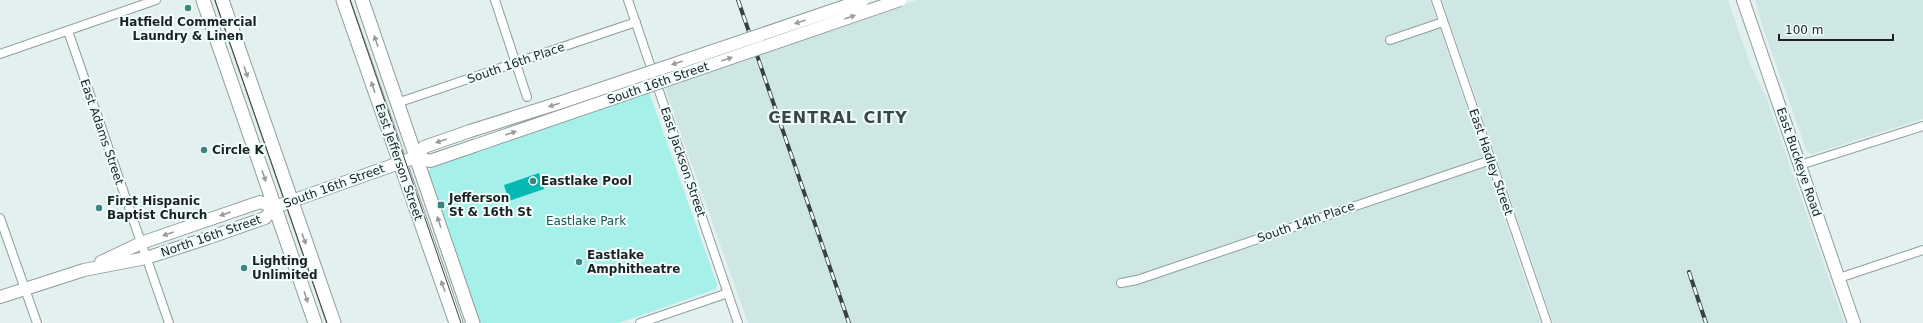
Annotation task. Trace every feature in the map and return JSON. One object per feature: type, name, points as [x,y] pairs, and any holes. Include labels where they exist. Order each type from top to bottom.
[{"type":"main road","points":[[203,0],[315,323]]},
{"type":"main road","points":[[222,0],[334,323]]},
{"type":"main road","name":"East Jefferson Street","points":[[342,0],[456,323]]},
{"type":"main road","name":"East Jefferson Street","points":[[362,0],[473,323]]},
{"type":"main road","name":"South 16th Street","points":[[275,208],[416,157],[424,146],[559,103],[863,0]]},
{"type":"main road","name":"South 16th Street","points":[[416,157],[430,161],[900,0]]},
{"type":"main road","name":"East Buckeye Road","points":[[1743,0],[1854,323]]},
{"type":"main road","points":[[227,15],[236,96]]},
{"type":"main road","name":"North 16th Street","points":[[0,297],[84,270],[146,258],[265,218],[275,208],[260,202],[141,243],[84,270]]},
{"type":"main road","name":"East Jefferson Street","points":[[455,270],[463,323]]},
{"type":"street","points":[[0,54],[156,0]]},
{"type":"street","points":[[494,0],[527,97]]},
{"type":"street","name":"East Jackson Street","points":[[628,0],[738,323]]},
{"type":"street","name":"East Hadley Street","points":[[1436,0],[1547,323]]},
{"type":"street","name":"South 16th Place","points":[[397,103],[636,22]]},
{"type":"street","points":[[1390,40],[1443,22]]},
{"type":"street","name":"East Adams Street","points":[[68,31],[169,323]]},
{"type":"street","points":[[1800,165],[1923,126]]},
{"type":"street","name":"South 14th Place","points":[[1121,283],[1137,280],[1491,160]]},
{"type":"street","points":[[0,218],[37,323]]},
{"type":"street","points":[[1839,278],[1923,250]]},
{"type":"street","points":[[640,323],[728,293]]},
{"type":"shaded area","points":[[917,0],[1430,0],[1540,323],[748,323],[664,86]]},
{"type":"shaded area","points":[[1442,0],[1728,0],[1750,64],[1766,96],[1844,323],[1553,323]]},
{"type":"shaded area","points":[[1755,0],[1923,0],[1923,119],[1812,154],[1807,152],[1762,25]]},
{"type":"shaded area","points":[[539,173],[544,189],[509,201],[504,185]]},
{"type":"green space","name":"Eastlake Park","points":[[649,92],[717,284],[716,289],[619,323],[479,323],[427,174],[433,165]]},
{"type":"tram line","points":[[215,0],[327,323]]},
{"type":"tram line","points":[[350,0],[461,323]]},
{"type":"railway","points":[[738,0],[849,323]]},
{"type":"railway","points":[[1689,272],[1706,323]]},
{"type":"place","name":"Hatfield Commercial Laundry & Linen","points":[[188,8]]},
{"type":"place","name":"Circle K","points":[[204,150]]},
{"type":"place","name":"Eastlake Pool","points":[[533,181]]},
{"type":"place","name":"Jefferson St & 16th St","points":[[441,205]]},
{"type":"place","name":"First Hispanic Baptist Church","points":[[99,208]]},
{"type":"place","name":"Eastlake Amphitheatre","points":[[579,262]]},
{"type":"place","name":"Lighting Unlimited","points":[[244,268]]},
{"type":"district","name":"CENTRAL CITY","points":[[838,117]]}]
